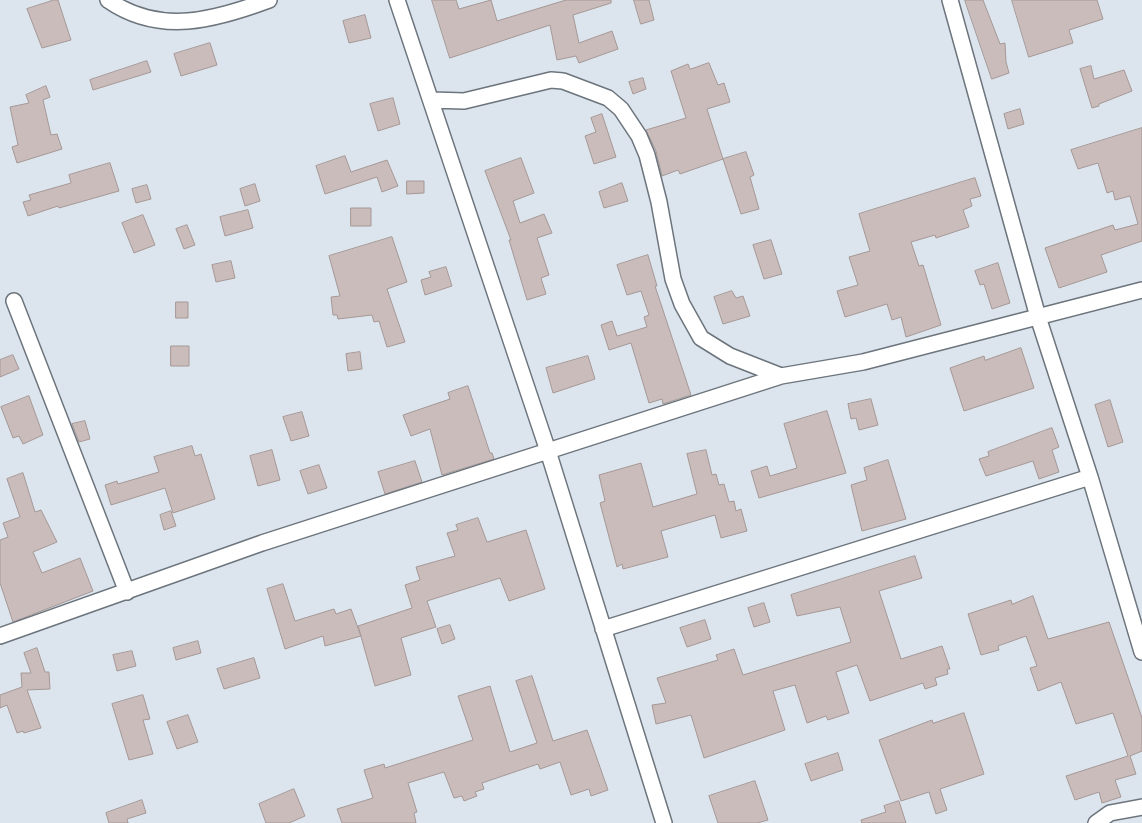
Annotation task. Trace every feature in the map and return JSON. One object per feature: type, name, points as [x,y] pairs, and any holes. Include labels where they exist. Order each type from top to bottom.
[{"type":"street","points":[[108,0],[127,12],[162,20],[191,22],[226,16],[269,0]]},
{"type":"street","points":[[397,0],[548,451],[664,823]]},
{"type":"street","points":[[950,0],[1038,317],[1090,477],[1138,632],[1142,652]]},
{"type":"street","points":[[432,100],[464,101],[551,80],[563,81],[608,98],[621,109],[639,136],[647,155],[666,235],[673,279],[682,304],[701,338],[730,356],[781,376]]},
{"type":"street","points":[[0,636],[262,543],[781,376],[863,362],[1142,290]]},
{"type":"street","points":[[14,301],[127,592]]},
{"type":"street","points":[[603,629],[1090,477]]},
{"type":"street","points":[[1096,823],[1110,813],[1142,807]]},
{"type":"building","points":[[58,0],[71,40],[42,48],[27,9]]},
{"type":"building","points":[[432,0],[456,0],[459,9],[491,0],[497,21],[566,0],[611,0],[611,3],[573,15],[579,43],[612,31],[618,49],[579,63],[576,56],[557,60],[550,25],[450,58]]},
{"type":"building","points":[[634,0],[649,0],[654,20],[641,24]]},
{"type":"building","points":[[965,0],[983,0],[1000,44],[1005,43],[1006,62],[1009,73],[992,79]]},
{"type":"building","points":[[1012,0],[1097,0],[1103,19],[1069,30],[1073,43],[1029,57]]},
{"type":"building","points":[[365,15],[371,38],[349,43],[343,21]]},
{"type":"building","points":[[210,43],[217,65],[181,76],[174,54]]},
{"type":"building","points":[[147,61],[151,72],[93,90],[90,80]]},
{"type":"building","points":[[709,63],[718,85],[724,83],[730,102],[707,109],[723,159],[680,174],[678,170],[662,176],[656,151],[646,130],[686,118],[671,71],[688,64],[690,69]]},
{"type":"building","points":[[1091,66],[1094,79],[1124,70],[1132,91],[1092,108],[1080,69]]},
{"type":"building","points":[[643,78],[646,89],[633,94],[629,82]]},
{"type":"building","points":[[46,86],[50,97],[43,100],[51,135],[57,134],[62,149],[17,163],[12,147],[18,145],[10,107],[29,103],[26,95]]},
{"type":"building","points":[[393,98],[400,124],[378,131],[370,104]]},
{"type":"building","points":[[1020,109],[1024,124],[1008,129],[1004,114]]},
{"type":"building","points":[[602,114],[616,157],[594,164],[585,136],[596,132],[591,118]]},
{"type":"building","points":[[1142,128],[1142,241],[1101,255],[1107,272],[1059,288],[1045,248],[1113,225],[1115,230],[1138,224],[1130,196],[1115,200],[1113,191],[1107,193],[1098,163],[1078,169],[1071,150]]},
{"type":"building","points":[[746,152],[754,175],[750,177],[759,209],[741,214],[723,159]]},
{"type":"building","points":[[345,156],[351,172],[387,160],[398,186],[382,192],[377,177],[325,194],[316,166]]},
{"type":"building","points":[[521,158],[534,193],[513,201],[520,223],[544,214],[552,233],[537,238],[549,275],[541,278],[546,294],[527,300],[509,240],[511,240],[485,171]]},
{"type":"building","points":[[110,163],[119,191],[59,208],[58,206],[28,216],[23,202],[31,200],[29,195],[71,183],[69,175]]},
{"type":"building","points":[[975,178],[981,196],[970,199],[972,206],[963,210],[969,227],[936,238],[935,235],[911,242],[919,266],[923,265],[941,325],[906,337],[901,317],[892,320],[887,304],[845,317],[837,291],[858,285],[849,257],[870,251],[859,214]]},
{"type":"building","points":[[407,181],[424,181],[424,193],[407,194]]},
{"type":"building","points":[[622,183],[628,201],[604,208],[599,192]]},
{"type":"building","points":[[255,184],[260,201],[245,206],[240,189]]},
{"type":"building","points":[[147,185],[151,199],[136,203],[132,189]]},
{"type":"building","points":[[351,208],[371,208],[371,226],[351,226]]},
{"type":"building","points":[[248,210],[253,228],[225,236],[220,217]]},
{"type":"building","points":[[143,215],[155,245],[134,253],[122,223]]},
{"type":"building","points":[[187,225],[195,245],[184,249],[176,229]]},
{"type":"building","points":[[392,237],[407,282],[387,289],[405,342],[387,347],[379,321],[374,322],[372,315],[338,319],[337,315],[333,315],[331,297],[340,296],[329,256]]},
{"type":"building","points":[[771,240],[782,274],[764,279],[753,245]]},
{"type":"building","points":[[648,255],[657,286],[655,286],[691,395],[663,404],[662,399],[649,403],[631,343],[609,350],[601,325],[612,321],[617,336],[647,327],[644,317],[649,315],[641,291],[627,295],[617,265]]},
{"type":"building","points":[[231,261],[235,278],[216,282],[212,265]]},
{"type":"building","points":[[998,263],[1010,303],[992,309],[984,284],[980,285],[975,271]]},
{"type":"building","points":[[446,267],[452,286],[425,295],[421,280],[431,277],[429,272]]},
{"type":"building","points":[[732,291],[736,298],[743,296],[750,316],[723,324],[714,297]]},
{"type":"building","points":[[176,302],[188,302],[188,318],[176,318]]},
{"type":"building","points":[[171,346],[189,346],[189,366],[171,366]]},
{"type":"building","points":[[1021,348],[1034,388],[964,411],[950,368],[984,356],[985,360]]},
{"type":"building","points":[[360,352],[362,369],[348,371],[346,354]]},
{"type":"building","points":[[13,355],[19,369],[0,377],[0,360]]},
{"type":"building","points":[[588,356],[595,379],[553,393],[546,368]]},
{"type":"building","points":[[468,386],[490,453],[492,453],[494,459],[442,475],[430,429],[411,436],[403,415],[450,399],[448,393]]},
{"type":"building","points":[[29,396],[43,435],[23,444],[19,436],[13,438],[1,407]]},
{"type":"building","points":[[871,399],[878,425],[859,430],[856,418],[851,419],[848,404]]},
{"type":"building","points":[[1110,400],[1123,442],[1108,447],[1095,405]]},
{"type":"building","points":[[827,411],[846,473],[759,498],[751,471],[767,466],[770,476],[797,468],[784,424]]},
{"type":"building","points":[[302,412],[309,436],[291,441],[283,417]]},
{"type":"building","points":[[85,421],[90,439],[79,442],[72,424]]},
{"type":"building","points":[[1052,428],[1059,447],[1052,450],[1059,472],[1039,479],[1033,461],[986,476],[979,459],[989,456],[988,452]]},
{"type":"building","points":[[192,446],[195,456],[201,454],[215,499],[173,513],[165,488],[111,505],[105,485],[117,481],[118,484],[159,472],[154,457]]},
{"type":"building","points":[[272,450],[280,480],[258,486],[250,456]]},
{"type":"building","points":[[706,450],[712,475],[716,474],[719,485],[724,484],[729,502],[734,501],[736,511],[741,509],[747,531],[721,538],[715,515],[661,531],[668,557],[623,569],[622,564],[617,567],[600,503],[605,501],[599,475],[641,463],[653,507],[697,494],[687,454]]},
{"type":"building","points":[[888,460],[906,519],[862,531],[851,485],[867,480],[864,468]]},
{"type":"building","points":[[415,461],[422,482],[385,494],[378,472]]},
{"type":"building","points":[[319,465],[327,488],[308,494],[300,471]]},
{"type":"building","points":[[23,473],[35,512],[41,510],[57,542],[33,552],[42,573],[80,558],[93,591],[13,622],[0,583],[0,540],[8,537],[3,523],[20,517],[7,479]]},
{"type":"building","points":[[171,511],[176,526],[164,530],[160,515]]},
{"type":"building","points":[[478,518],[487,542],[526,530],[545,589],[509,601],[500,578],[427,601],[436,627],[401,638],[411,675],[375,686],[358,626],[412,608],[405,585],[420,580],[416,567],[455,556],[447,533],[458,530],[456,525]]},
{"type":"building","points":[[915,556],[922,578],[879,591],[901,659],[942,646],[950,669],[947,669],[948,674],[935,678],[937,685],[925,689],[923,683],[870,701],[857,665],[836,672],[849,713],[828,720],[826,716],[807,723],[795,685],[773,691],[785,730],[704,758],[691,715],[656,724],[652,705],[666,703],[657,678],[718,660],[716,655],[734,649],[743,675],[851,642],[840,607],[797,616],[791,595]]},
{"type":"building","points":[[283,584],[295,621],[334,609],[336,614],[351,609],[361,636],[325,646],[323,636],[285,649],[267,589]]},
{"type":"building","points":[[1033,596],[1048,639],[1109,622],[1142,718],[1142,751],[1130,756],[1136,774],[1115,780],[1121,797],[1102,803],[1099,792],[1075,800],[1066,776],[1128,756],[1113,713],[1076,724],[1061,682],[1038,691],[1030,668],[1037,666],[1026,636],[998,646],[999,650],[981,655],[968,614],[1011,600],[1012,604]]},
{"type":"building","points":[[764,603],[770,622],[754,627],[748,608]]},
{"type":"building","points":[[705,620],[711,639],[687,647],[680,628]]},
{"type":"building","points":[[450,625],[455,639],[442,644],[437,629]]},
{"type":"building","points":[[198,641],[201,653],[176,660],[173,648]]},
{"type":"building","points":[[37,648],[45,672],[49,672],[50,689],[27,690],[41,728],[17,733],[7,705],[0,708],[0,695],[22,687],[21,673],[31,673],[24,653]]},
{"type":"building","points":[[132,651],[136,666],[117,671],[113,655]]},
{"type":"building","points":[[254,658],[260,678],[224,689],[217,669]]},
{"type":"building","points":[[532,676],[553,741],[587,730],[608,790],[591,796],[589,789],[571,795],[560,762],[540,769],[538,764],[482,783],[484,789],[475,792],[477,796],[464,801],[462,796],[454,798],[444,772],[408,783],[417,812],[414,813],[416,823],[342,823],[337,809],[373,798],[364,770],[384,764],[385,768],[473,740],[458,696],[490,686],[510,752],[537,743],[516,681]]},
{"type":"building","points":[[143,695],[150,719],[143,720],[153,754],[129,760],[112,704]]},
{"type":"building","points":[[964,713],[984,774],[940,789],[947,810],[936,814],[929,792],[901,801],[879,740],[932,720],[933,723]]},
{"type":"building","points":[[188,715],[198,742],[177,749],[167,722]]},
{"type":"building","points":[[838,753],[843,770],[811,781],[805,764]]},
{"type":"building","points":[[755,781],[768,820],[757,823],[718,823],[709,796]]},
{"type":"building","points":[[294,789],[305,816],[289,823],[266,823],[259,804]]},
{"type":"building","points":[[142,800],[146,813],[127,819],[128,823],[109,823],[106,813]]},
{"type":"building","points":[[899,801],[906,823],[862,823],[861,820],[886,812],[884,806]]}]
